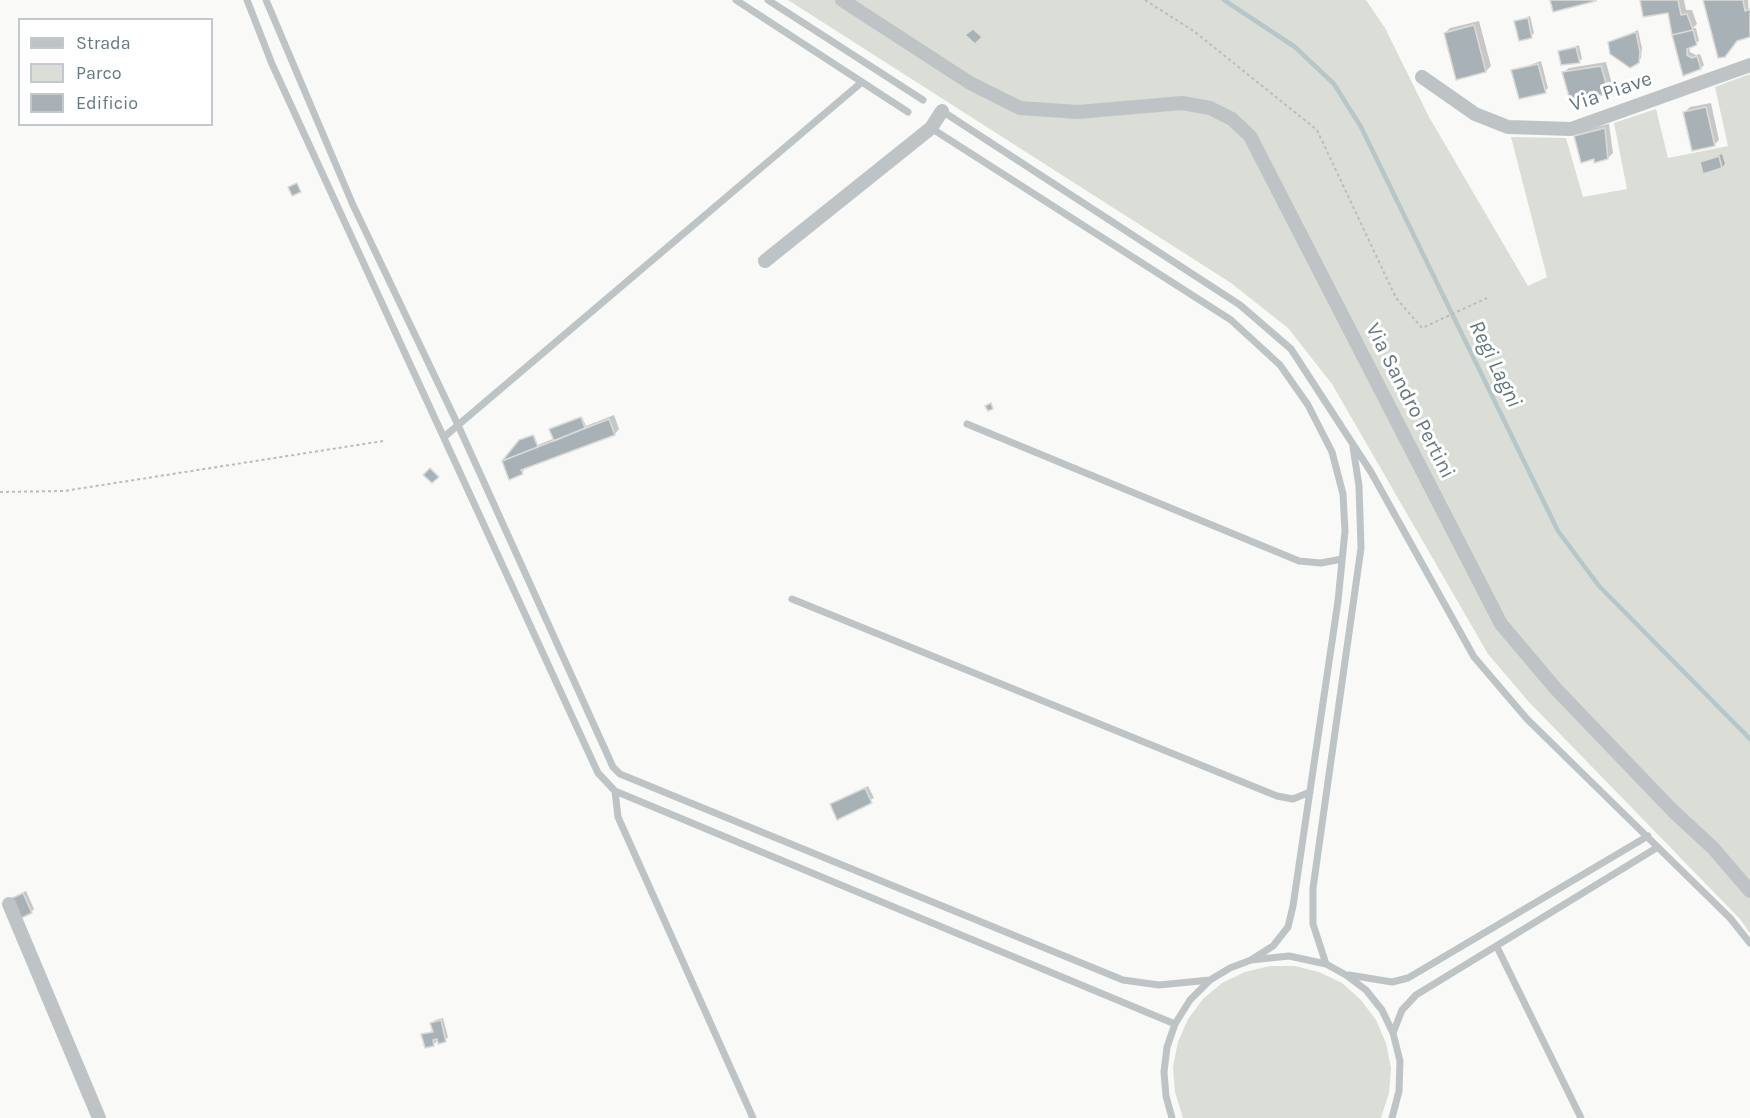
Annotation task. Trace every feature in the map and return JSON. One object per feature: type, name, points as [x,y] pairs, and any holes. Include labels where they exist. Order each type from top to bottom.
[{"type":"street","name":"Via Sandro Pertini","points":[[842,0],[970,83],[1020,108],[1078,112],[1182,104],[1210,108],[1232,119],[1250,136],[1501,624],[1556,689],[1672,811],[1713,848],[1750,891]]},
{"type":"street","name":"Via Piave","points":[[1422,77],[1475,114],[1508,127],[1571,129],[1750,65]]},
{"type":"street","points":[[765,261],[931,128],[942,111]]},
{"type":"street","points":[[9,904],[99,1118]]},
{"type":"lane","points":[[247,0],[272,64],[598,773],[615,791],[1175,1024]]},
{"type":"lane","points":[[266,0],[353,205],[458,425],[613,767],[620,774],[1123,980],[1159,985],[1210,980]]},
{"type":"lane","points":[[736,0],[908,112]]},
{"type":"lane","points":[[768,0],[923,100]]},
{"type":"lane","points":[[444,437],[862,82]]},
{"type":"lane","points":[[942,111],[1240,305],[1291,349],[1352,442],[1474,657],[1527,719],[1730,918],[1750,943]]},
{"type":"lane","points":[[931,128],[1231,320],[1280,366],[1308,405],[1332,452],[1343,494],[1345,531],[1342,559],[1310,792],[1288,927],[1273,946],[1251,960],[1230,968],[1210,980],[1190,1000],[1175,1024],[1167,1047],[1164,1072],[1166,1096],[1173,1118]]},
{"type":"lane","points":[[967,424],[1299,561],[1321,563],[1342,559]]},
{"type":"lane","points":[[1326,964],[1312,924],[1313,888],[1361,548],[1359,486],[1352,442]]},
{"type":"lane","points":[[792,599],[1277,796],[1293,799],[1310,792]]},
{"type":"lane","points":[[615,791],[618,817],[753,1118]]},
{"type":"lane","points":[[1346,975],[1392,982],[1408,978],[1648,836]]},
{"type":"lane","points":[[1393,1033],[1402,1010],[1416,995],[1658,847]]},
{"type":"lane","points":[[1497,947],[1581,1118]]},
{"type":"lane","points":[[1251,960],[1289,956],[1326,964],[1366,990],[1382,1010],[1393,1033],[1400,1061],[1399,1091],[1392,1118]]},
{"type":"path","points":[[1145,0],[1195,32],[1317,130],[1396,298],[1422,328],[1487,298]]},
{"type":"path","points":[[0,492],[64,491],[383,441]]},
{"type":"green space","points":[[788,0],[1366,0],[1385,28],[1429,117],[1528,286],[1547,277],[1511,137],[1566,138],[1583,197],[1627,189],[1614,123],[1656,109],[1668,158],[1728,146],[1715,87],[1750,74],[1750,933],[1740,919],[1528,701],[1488,654],[1332,384],[1288,328],[1231,283]]},
{"type":"green space","points":[[1270,966],[1295,966],[1319,972],[1342,983],[1361,1000],[1376,1020],[1386,1043],[1391,1068],[1389,1093],[1381,1118],[1183,1118],[1175,1092],[1173,1067],[1178,1042],[1188,1019],[1203,999],[1222,983],[1245,972]]},
{"type":"building","points":[[1550,0],[1596,0],[1596,1],[1553,12]]},
{"type":"building","points":[[1640,0],[1678,0],[1681,15],[1687,14],[1693,30],[1672,35],[1668,13],[1643,17]]},
{"type":"building","points":[[1703,0],[1743,0],[1745,11],[1750,9],[1750,37],[1737,41],[1725,57],[1718,58]]},
{"type":"building","points":[[1528,18],[1532,38],[1519,41],[1514,21]]},
{"type":"building","points":[[1474,25],[1486,72],[1456,80],[1444,33]]},
{"type":"building","points":[[973,29],[982,37],[975,44],[965,35]]},
{"type":"building","points":[[1693,30],[1697,45],[1687,49],[1687,55],[1692,58],[1697,56],[1701,69],[1683,76],[1672,35]]},
{"type":"building","points":[[1636,32],[1640,52],[1639,63],[1630,68],[1610,54],[1608,42]]},
{"type":"building","points":[[1576,47],[1580,63],[1561,65],[1558,51]]},
{"type":"building","points":[[1538,64],[1546,93],[1519,99],[1511,70]]},
{"type":"building","points":[[1601,66],[1609,94],[1570,100],[1562,72]]},
{"type":"building","points":[[1706,107],[1715,146],[1692,151],[1683,112]]},
{"type":"building","points":[[1605,128],[1608,159],[1594,163],[1594,159],[1581,163],[1574,136]]},
{"type":"building","points":[[1719,156],[1722,168],[1703,174],[1700,162]]},
{"type":"building","points":[[297,183],[301,192],[292,196],[288,187]]},
{"type":"building","points":[[991,403],[993,409],[988,411],[985,406]]},
{"type":"building","points":[[581,417],[585,428],[554,441],[549,429]]},
{"type":"building","points":[[609,419],[615,435],[521,470],[523,474],[509,480],[502,461]]},
{"type":"building","points":[[533,435],[538,447],[502,461],[519,440]]},
{"type":"building","points":[[430,468],[439,477],[432,483],[423,475]]},
{"type":"building","points":[[865,788],[872,803],[837,820],[830,804]]},
{"type":"building","points":[[23,893],[32,913],[19,919],[10,899]]},
{"type":"building","points":[[441,1020],[446,1042],[438,1044],[437,1039],[433,1040],[434,1046],[425,1048],[421,1034],[433,1032],[430,1023]]},
{"type":"waterway","name":"Regi Lagni","points":[[1224,0],[1295,47],[1334,84],[1361,127],[1558,531],[1599,586],[1750,739]]}]
